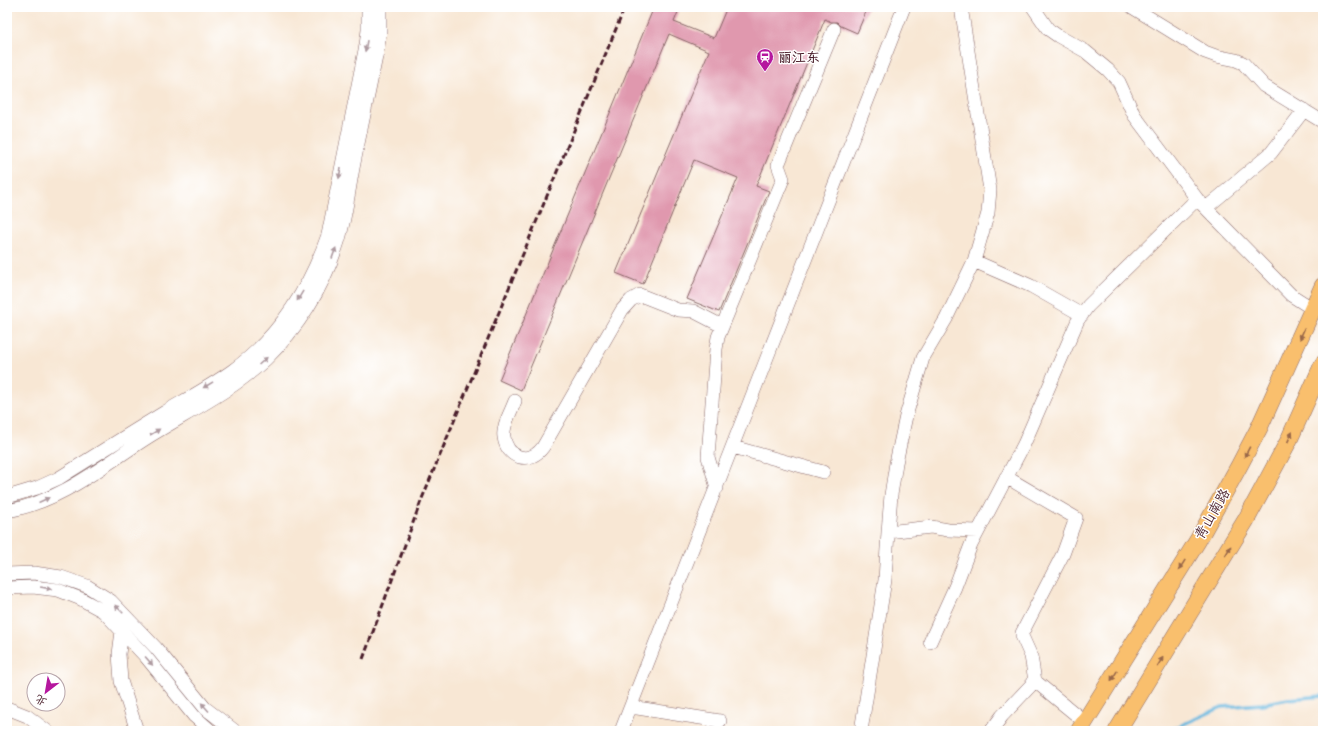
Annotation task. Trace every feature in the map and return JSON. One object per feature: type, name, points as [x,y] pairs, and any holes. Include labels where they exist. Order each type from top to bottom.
[{"type":"main road","name":"青山南路","points":[[1082,726],[1198,540],[1239,466],[1259,428],[1323,286]]},
{"type":"main road","points":[[1117,731],[1246,520],[1288,442],[1323,364]]},
{"type":"street","points":[[7,497],[37,488],[59,478],[230,372],[258,350],[284,321],[308,283],[316,267],[328,234],[366,45],[368,30],[368,7]]},
{"type":"street","points":[[7,511],[29,506],[66,490],[148,436],[237,382],[266,359],[297,323],[318,289],[339,238],[378,46],[380,32],[380,7]]},
{"type":"street","points":[[621,731],[904,7]]},
{"type":"street","points":[[861,731],[886,580],[888,532],[896,463],[906,416],[923,358],[946,319],[974,261],[988,214],[990,190],[961,7]]},
{"type":"street","points":[[1033,7],[1048,29],[1085,51],[1097,60],[1119,82],[1134,115],[1201,204],[1287,291],[1312,310]]},
{"type":"street","points":[[1132,7],[1205,52],[1243,63],[1264,86],[1323,122]]},
{"type":"street","points":[[717,488],[708,457],[718,337],[783,179],[778,166],[834,29]]},
{"type":"street","points":[[930,642],[955,587],[971,545],[1024,444],[1078,320],[1082,314],[1088,306],[1201,204],[1271,153],[1304,110]]},
{"type":"street","points":[[974,261],[1031,286],[1082,314]]},
{"type":"street","points":[[515,401],[505,427],[505,442],[511,452],[520,458],[531,457],[543,447],[622,310],[631,300],[640,295],[678,310],[694,311],[722,326]]},
{"type":"street","points":[[733,447],[823,472]]},
{"type":"street","points":[[1006,477],[1076,518],[1063,554],[1022,633],[1022,636],[1032,660],[1035,681],[1082,726]]},
{"type":"street","points":[[888,532],[931,527],[978,532]]},
{"type":"street","points":[[7,574],[34,573],[61,577],[87,586],[111,601],[156,648],[205,708],[235,731]]},
{"type":"street","points":[[7,588],[45,588],[70,594],[102,612],[122,631],[171,686],[194,716],[211,731]]},
{"type":"street","points":[[122,631],[119,654],[121,681],[137,731]]},
{"type":"street","points":[[991,731],[1002,716],[1035,681]]},
{"type":"street","points":[[631,707],[720,721]]},
{"type":"street","points":[[7,708],[27,716],[47,731]]},
{"type":"building","points":[[654,7],[680,7],[674,22],[714,38],[727,7],[868,7],[857,33],[841,26],[837,22],[831,22],[825,19],[756,186],[769,191],[719,312],[687,299],[738,178],[694,160],[643,284],[616,273],[709,51],[669,34],[521,390],[499,380]]},
{"type":"waterway","points":[[1168,731],[1222,707],[1262,704],[1288,699],[1323,696]]},
{"type":"railway","points":[[363,659],[421,501],[625,7]]},
{"type":"place","name":"丽江东","points":[[765,72]]}]
